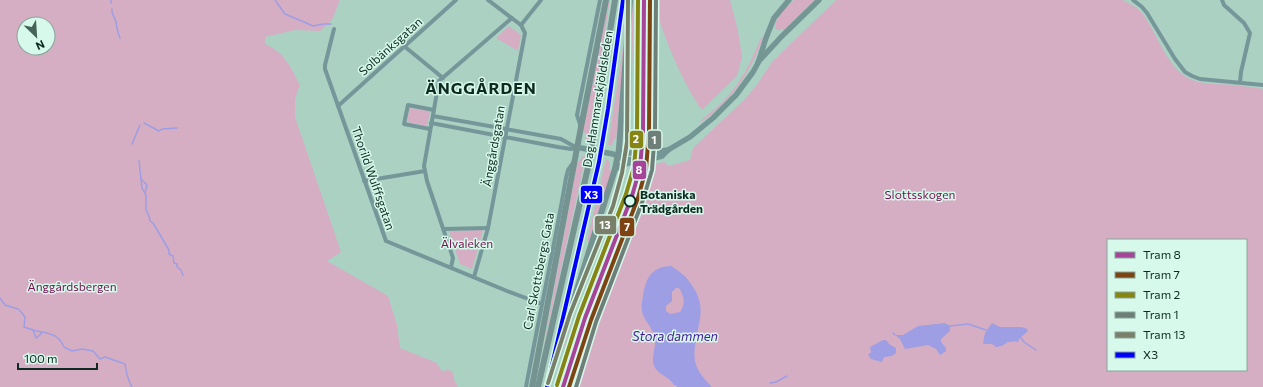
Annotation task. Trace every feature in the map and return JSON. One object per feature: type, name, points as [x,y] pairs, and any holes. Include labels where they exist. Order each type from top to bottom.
[{"type":"main road","points":[[532,387],[575,161],[579,148],[581,127],[606,0]]},
{"type":"main road","name":"Dag Hammarskjöldsleden","points":[[538,387],[590,163],[615,0]]},
{"type":"main road","name":"Dag Hammarskjöldsleden","points":[[547,387],[599,162],[623,0]]},
{"type":"main road","points":[[550,372],[564,333],[615,169],[615,155],[630,0]]},
{"type":"main road","points":[[758,62],[774,18],[790,0]]},
{"type":"main road","points":[[579,148],[615,155],[621,153],[626,158],[636,161],[651,159],[690,137],[718,113],[743,85],[758,62],[819,0]]},
{"type":"main road","points":[[615,169],[626,158],[647,153],[660,153]]},
{"type":"street","name":"Solbänksgatan","points":[[338,106],[456,0]]},
{"type":"street","points":[[488,0],[521,25],[541,0]]},
{"type":"street","points":[[581,127],[577,115],[600,0]]},
{"type":"street","points":[[1133,0],[1147,13],[1175,59],[1186,72],[1200,79],[1263,85]]},
{"type":"street","points":[[1222,0],[1224,5],[1244,23],[1250,33],[1240,82]]},
{"type":"street","points":[[451,267],[453,258],[425,171],[424,160],[439,81],[512,18]]},
{"type":"street","name":"Änggårdsgatan","points":[[474,277],[488,228],[506,137],[524,33],[521,25]]},
{"type":"street","name":"Thorild Wulffsgatan","points":[[334,29],[325,69],[386,241],[542,304]]},
{"type":"street","points":[[404,46],[443,78]]},
{"type":"street","points":[[430,129],[404,124],[405,118],[408,105],[434,110]]},
{"type":"street","points":[[433,116],[561,139],[579,148]]},
{"type":"street","points":[[432,122],[571,150],[579,148]]},
{"type":"street","points":[[469,129],[470,123]]},
{"type":"street","points":[[537,143],[539,135]]},
{"type":"street","name":"Carl Skottsbergs Gata","points":[[526,387],[557,233],[566,178],[568,170],[575,161]]},
{"type":"street","points":[[364,181],[425,171]]},
{"type":"street","points":[[444,229],[488,228]]},
{"type":"green space","name":"Änggårdsbergen","points":[[0,0],[340,0],[332,20],[320,31],[295,30],[265,37],[265,44],[282,56],[290,66],[300,85],[295,99],[295,117],[341,252],[327,261],[388,296],[397,325],[400,348],[437,363],[442,371],[452,371],[458,387],[0,387]]},
{"type":"green space","points":[[609,0],[589,142],[586,141],[585,133],[583,131]]},
{"type":"green space","points":[[633,0],[631,110],[623,135]]},
{"type":"green space","points":[[658,0],[730,0],[738,31],[742,57],[737,76],[702,110],[678,68],[663,32],[659,19]]},
{"type":"green space","points":[[794,0],[815,0],[784,30],[777,30],[775,27],[777,19]]},
{"type":"green space","name":"Slottsskogen","points":[[836,0],[1123,0],[1137,8],[1151,26],[1173,65],[1186,77],[1209,84],[1235,85],[1263,89],[1263,387],[565,387],[584,328],[614,260],[620,236],[622,235],[630,217],[643,176],[650,173],[650,165],[664,162],[669,166],[690,160],[693,148],[744,100],[756,86],[772,62]]},
{"type":"green space","points":[[626,9],[624,51],[616,139],[614,139],[612,145],[608,145],[623,47]]},
{"type":"green space","points":[[509,26],[521,35],[518,51],[496,38]]},
{"type":"green space","points":[[761,38],[763,38],[755,58],[739,85],[718,109],[698,124],[721,103],[736,86],[750,63]]},
{"type":"green space","points":[[410,108],[430,111],[427,126],[408,122],[407,119]]},
{"type":"green space","points":[[586,155],[543,350],[577,164],[583,156]]},
{"type":"green space","points":[[606,159],[610,163],[609,170],[612,171],[589,241],[587,241]]},
{"type":"green space","points":[[616,211],[620,213],[580,313],[556,387],[584,299]]},
{"type":"green space","points":[[602,225],[600,241],[564,345],[598,233]]},
{"type":"green space","name":"Älvaleken","points":[[483,230],[472,269],[460,264],[449,231]]},
{"type":"water","name":"Stora dammen","points":[[671,266],[680,272],[689,281],[696,292],[701,307],[694,356],[697,368],[712,387],[677,387],[658,372],[654,366],[653,360],[655,339],[653,331],[644,318],[642,304],[644,290],[648,279],[654,271]],"holes":[[[676,288],[679,288],[684,303],[682,309],[680,312],[670,314],[666,311],[666,306],[672,301],[672,292]]]},
{"type":"water","points":[[945,323],[950,326],[950,331],[941,339],[946,351],[940,355],[936,349],[928,345],[905,349],[900,339],[895,335],[903,335],[918,326]]},
{"type":"water","points":[[992,323],[1000,327],[1022,327],[1028,331],[1019,339],[1018,342],[1008,342],[1002,346],[996,347],[992,344],[983,343],[985,333]]},
{"type":"water","points":[[883,340],[886,340],[889,344],[896,348],[896,353],[892,356],[884,357],[882,362],[871,359],[868,355],[871,352],[870,347]]},
{"type":"waterway","points":[[275,0],[285,14],[313,26],[331,24]]},
{"type":"waterway","points":[[112,9],[120,38]]},
{"type":"waterway","points":[[144,123],[159,131],[162,129],[177,128]]},
{"type":"waterway","points":[[132,144],[140,125]]},
{"type":"waterway","points":[[139,161],[142,188],[146,195],[146,210],[150,221],[153,223],[169,250],[169,254],[173,256],[174,263],[177,264],[177,267],[181,270],[183,275]]},
{"type":"waterway","points":[[141,179],[147,185],[145,193]]},
{"type":"waterway","points":[[0,298],[5,305],[18,309],[22,313],[25,317],[24,327],[33,330],[36,338],[42,332],[49,334],[58,338],[64,347],[72,351],[82,349],[93,351],[100,359],[105,357],[125,364],[127,376],[132,387]]},
{"type":"waterway","points":[[950,326],[968,324],[986,330]]},
{"type":"waterway","points":[[33,330],[41,332]]},
{"type":"waterway","points":[[1021,338],[1024,342],[1036,350]]},
{"type":"waterway","points":[[770,383],[776,382],[787,376]]},
{"type":"tram line","name":"13","points":[[548,383],[570,314],[613,206],[622,173],[627,142],[628,0]]},
{"type":"tram line","name":"2","points":[[557,385],[579,316],[626,194],[634,167],[637,132],[638,0]]},
{"type":"tram line","name":"8","points":[[563,387],[585,318],[632,196],[640,168],[643,132],[644,0]]},
{"type":"tram line","name":"7","points":[[569,387],[591,320],[638,198],[646,169],[649,132],[650,0]]},
{"type":"tram line","name":"1","points":[[576,387],[596,322],[643,200],[652,170],[655,132],[656,0]]},
{"type":"transit line","name":"X3","points":[[547,387],[599,162],[623,0]]},
{"type":"place","name":"Botaniska Trädgården","points":[[630,201]]},
{"type":"district","name":"ÄNGGÅRDEN","points":[[481,87]]}]
